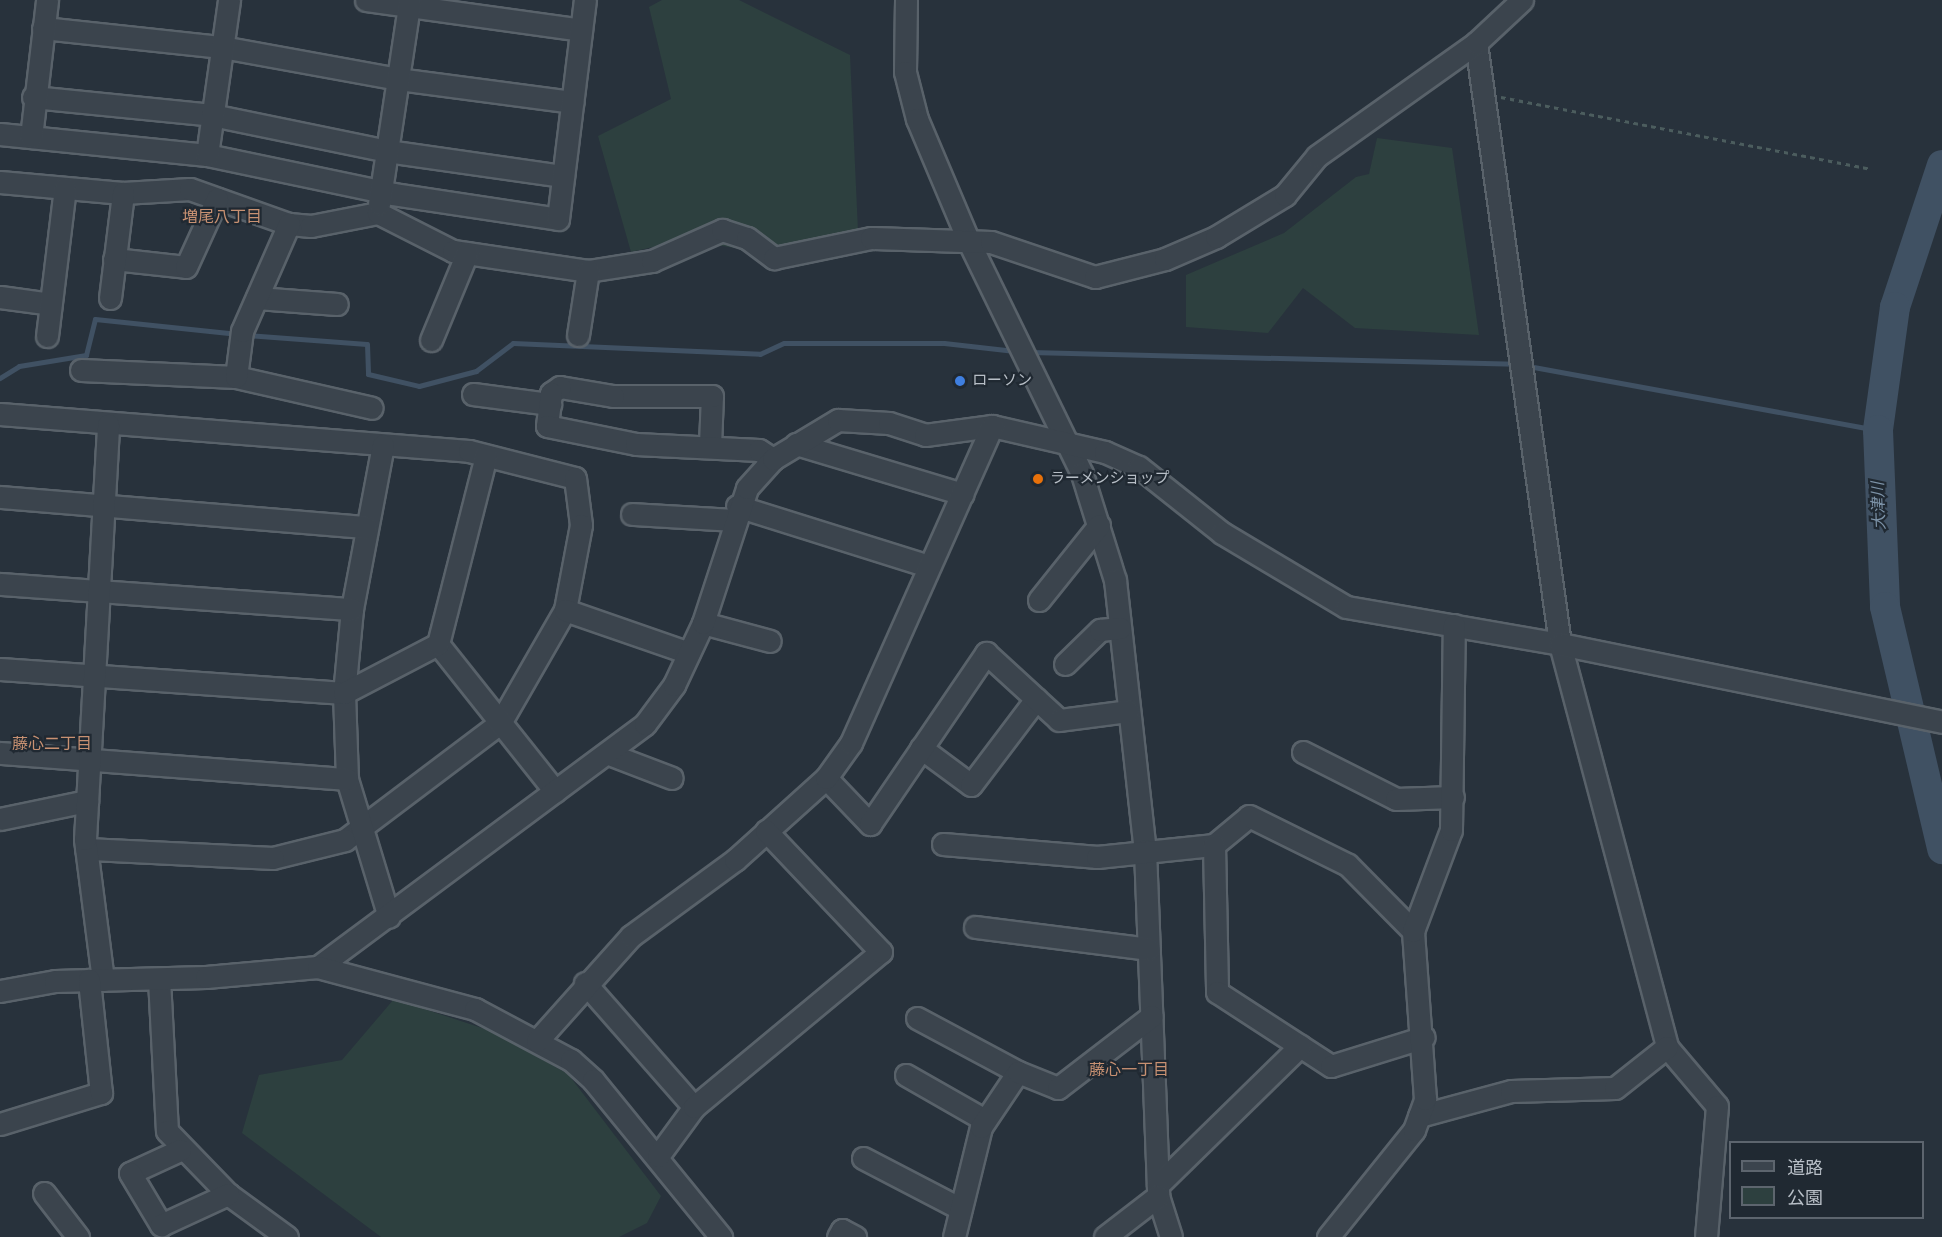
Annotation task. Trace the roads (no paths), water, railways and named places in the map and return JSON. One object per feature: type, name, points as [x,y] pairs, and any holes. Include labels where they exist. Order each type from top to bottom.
[{"type":"street","points":[[31,136],[33,97],[47,0]]},
{"type":"street","points":[[207,155],[229,0]]},
{"type":"street","points":[[366,0],[410,3],[581,30]]},
{"type":"street","points":[[0,134],[207,155],[380,192],[558,219],[585,0]]},
{"type":"street","points":[[906,0],[901,27],[907,82],[968,240],[1065,441],[1100,525],[1115,580],[1145,850],[1158,1191],[1171,1237]]},
{"type":"street","points":[[0,182],[123,193],[190,189],[289,224],[311,226],[378,213],[467,253],[588,271],[652,261],[722,230],[747,238],[774,258],[871,238],[991,242],[1095,277],[1165,259],[1216,237],[1285,195],[1317,156],[1476,43],[1522,0]]},
{"type":"street","points":[[378,213],[410,3]]},
{"type":"street","points":[[43,27],[222,47],[398,79],[572,102]]},
{"type":"street","points":[[1476,43],[1560,644],[1668,1047],[1717,1106],[1706,1237]]},
{"type":"street","points":[[33,97],[212,115],[387,151],[563,176]]},
{"type":"street","points":[[48,336],[65,188]]},
{"type":"street","points":[[110,298],[123,193]]},
{"type":"street","points":[[114,259],[186,267],[217,199]]},
{"type":"street","points":[[236,377],[242,331],[289,224]]},
{"type":"street","points":[[431,340],[467,253]]},
{"type":"street","points":[[578,335],[588,271]]},
{"type":"street","points":[[0,297],[51,304]]},
{"type":"street","points":[[257,298],[337,304]]},
{"type":"street","points":[[81,370],[236,377],[372,408]]},
{"type":"street","points":[[710,445],[712,396],[613,396],[560,387],[550,404],[547,426],[636,444],[710,445],[759,450],[773,459]]},
{"type":"street","points":[[472,394],[550,404]]},
{"type":"street","points":[[0,414],[108,425],[383,445],[486,456],[575,478],[581,525],[564,610],[500,723],[345,840],[273,858],[86,849]]},
{"type":"street","points":[[318,967],[389,917],[555,791],[609,754],[659,707],[703,623],[735,513],[773,459],[838,420],[889,423],[925,435],[992,426],[1065,441],[1139,467],[1222,533],[1347,607],[1560,644],[1942,722]]},
{"type":"street","points":[[0,1124],[101,1093],[96,980],[86,849],[108,425]]},
{"type":"street","points":[[537,1041],[585,983],[631,936],[766,831],[826,778],[851,743],[992,426]]},
{"type":"street","points":[[796,444],[963,494]]},
{"type":"street","points":[[383,445],[352,609],[344,693],[347,779],[359,829],[389,917]]},
{"type":"street","points":[[0,669],[344,693],[438,644],[486,456]]},
{"type":"street","points":[[0,497],[366,527]]},
{"type":"street","points":[[632,514],[735,513],[929,566]]},
{"type":"street","points":[[1039,600],[1100,525]]},
{"type":"street","points":[[0,584],[352,609]]},
{"type":"street","points":[[564,610],[689,653]]},
{"type":"street","points":[[703,623],[770,641]]},
{"type":"street","points":[[1328,1237],[1414,1130],[1425,1100],[1424,1037],[1413,931],[1451,830],[1454,625]]},
{"type":"street","points":[[1065,664],[1100,630],[1120,628]]},
{"type":"street","points":[[438,644],[555,791]]},
{"type":"street","points":[[826,778],[870,824],[986,653],[1059,720],[1128,711]]},
{"type":"street","points":[[921,748],[971,784],[1035,699]]},
{"type":"street","points":[[1303,752],[1396,799],[1453,797]]},
{"type":"street","points":[[0,753],[347,779]]},
{"type":"street","points":[[609,754],[672,778]]},
{"type":"street","points":[[0,819],[87,801]]},
{"type":"street","points":[[942,844],[1097,857],[1145,850],[1214,845],[1249,816],[1348,865],[1413,931]]},
{"type":"street","points":[[658,1156],[694,1107],[881,952],[766,831]]},
{"type":"street","points":[[1214,845],[1216,992],[1331,1066],[1424,1037]]},
{"type":"street","points":[[975,927],[1149,949]]},
{"type":"street","points":[[0,991],[96,980],[159,979],[318,967],[475,1009],[537,1041],[594,1080],[658,1156],[721,1237]]},
{"type":"street","points":[[159,979],[167,1131],[180,1150],[228,1194],[287,1237]]},
{"type":"street","points":[[585,983],[694,1107]]},
{"type":"street","points":[[917,1018],[1018,1072],[1058,1088],[1152,1016]]},
{"type":"street","points":[[1105,1237],[1158,1191],[1300,1046]]},
{"type":"street","points":[[1419,1116],[1511,1090],[1616,1088],[1668,1047]]},
{"type":"street","points":[[954,1237],[985,1120],[1018,1072]]},
{"type":"street","points":[[906,1075],[985,1120]]},
{"type":"street","points":[[180,1150],[130,1173],[161,1225],[228,1194]]},
{"type":"street","points":[[863,1158],[961,1209]]},
{"type":"street","points":[[45,1193],[78,1237]]},
{"type":"street","points":[[838,1237],[842,1230],[855,1237]]},
{"type":"waterway","name":"大津川","points":[[1942,165],[1895,307],[1878,430],[1885,607],[1942,849]]},
{"type":"waterway","points":[[0,378],[19,366],[86,355],[95,319],[238,334]]},
{"type":"waterway","points":[[247,335],[367,344],[368,374],[419,386],[476,371],[513,343],[760,354],[784,343],[944,343],[1015,351]]},
{"type":"waterway","points":[[1030,352],[1515,364]]},
{"type":"waterway","points":[[1528,366],[1878,430]]},
{"type":"place","name":"ローソン","points":[[960,381]]},
{"type":"place","name":"ラーメンショップ","points":[[1038,479]]},
{"type":"district","name":"増尾八丁目","points":[[222,217]]},
{"type":"district","name":"藤心二丁目","points":[[52,744]]},
{"type":"district","name":"藤心一丁目","points":[[1129,1070]]}]
